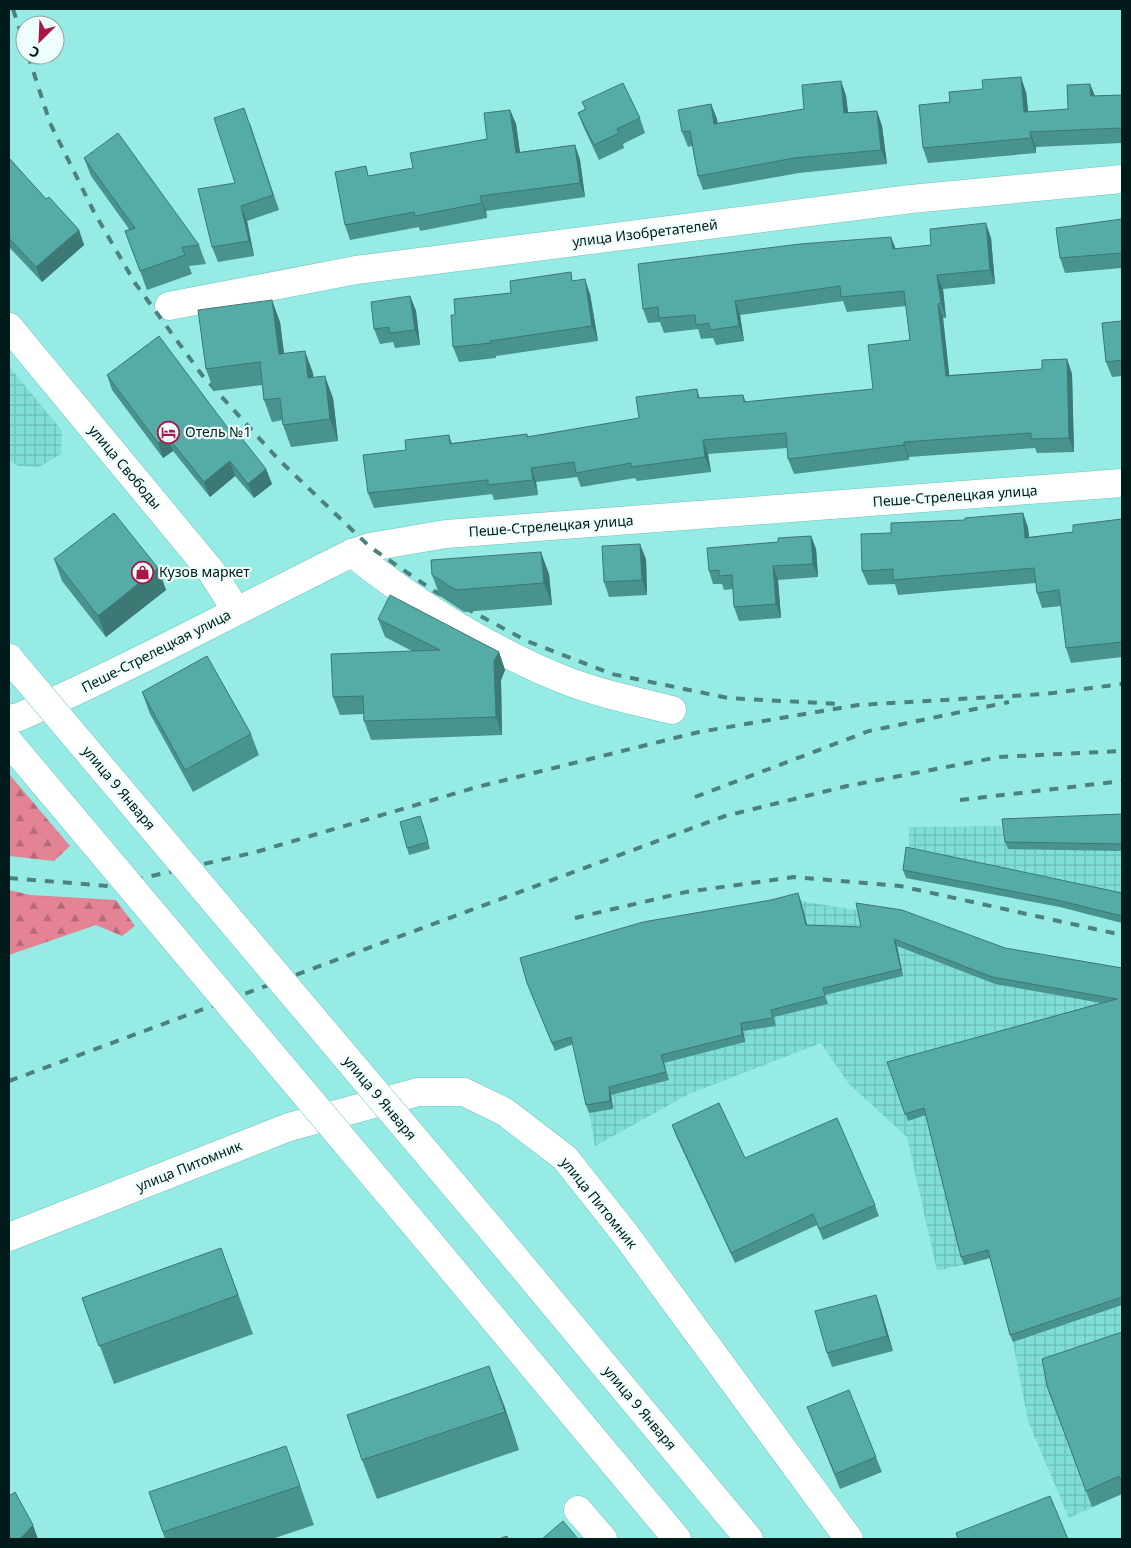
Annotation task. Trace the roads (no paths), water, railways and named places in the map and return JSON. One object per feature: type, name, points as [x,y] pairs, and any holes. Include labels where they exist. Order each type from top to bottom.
[{"type":"street","name":"улица Изобретателей","points":[[169,306],[366,269],[911,198],[1122,179]]},
{"type":"street","name":"улица Свободы","points":[[9,327],[212,571],[236,610]]},
{"type":"street","name":"Пеше-Стрелецкая улица","points":[[14,718],[93,684],[236,610],[352,553],[370,547],[446,534],[1122,483]]},
{"type":"street","points":[[352,553],[424,606],[533,666],[599,692],[672,710]]},
{"type":"street","name":"улица 9 Января","points":[[9,658],[491,1229],[749,1539]]},
{"type":"street","points":[[9,742],[677,1539]]},
{"type":"street","name":"улица Питомник","points":[[9,1237],[288,1126],[418,1092],[464,1092],[505,1112],[565,1158],[626,1235],[849,1539]]},
{"type":"street","points":[[578,1510],[603,1539]]},
{"type":"railway","points":[[13,9],[15,15]]},
{"type":"railway","points":[[31,65],[50,123],[94,212],[135,283],[202,375],[278,459],[370,547],[434,591],[527,641],[612,674],[728,698],[838,704]]},
{"type":"railway","points":[[9,878],[108,886],[256,852],[477,787],[699,732],[858,705],[1045,694],[1122,684]]},
{"type":"railway","points":[[695,797],[869,731],[1009,702]]},
{"type":"railway","points":[[9,1081],[725,816],[847,786],[999,757],[1122,751]]},
{"type":"railway","points":[[960,800],[1122,781]]},
{"type":"railway","points":[[575,918],[686,892],[794,877],[900,886],[1122,935]]},
{"type":"place","name":"Отель №1","points":[[169,432]]},
{"type":"place","name":"Кузов маркет","points":[[143,572]]}]
